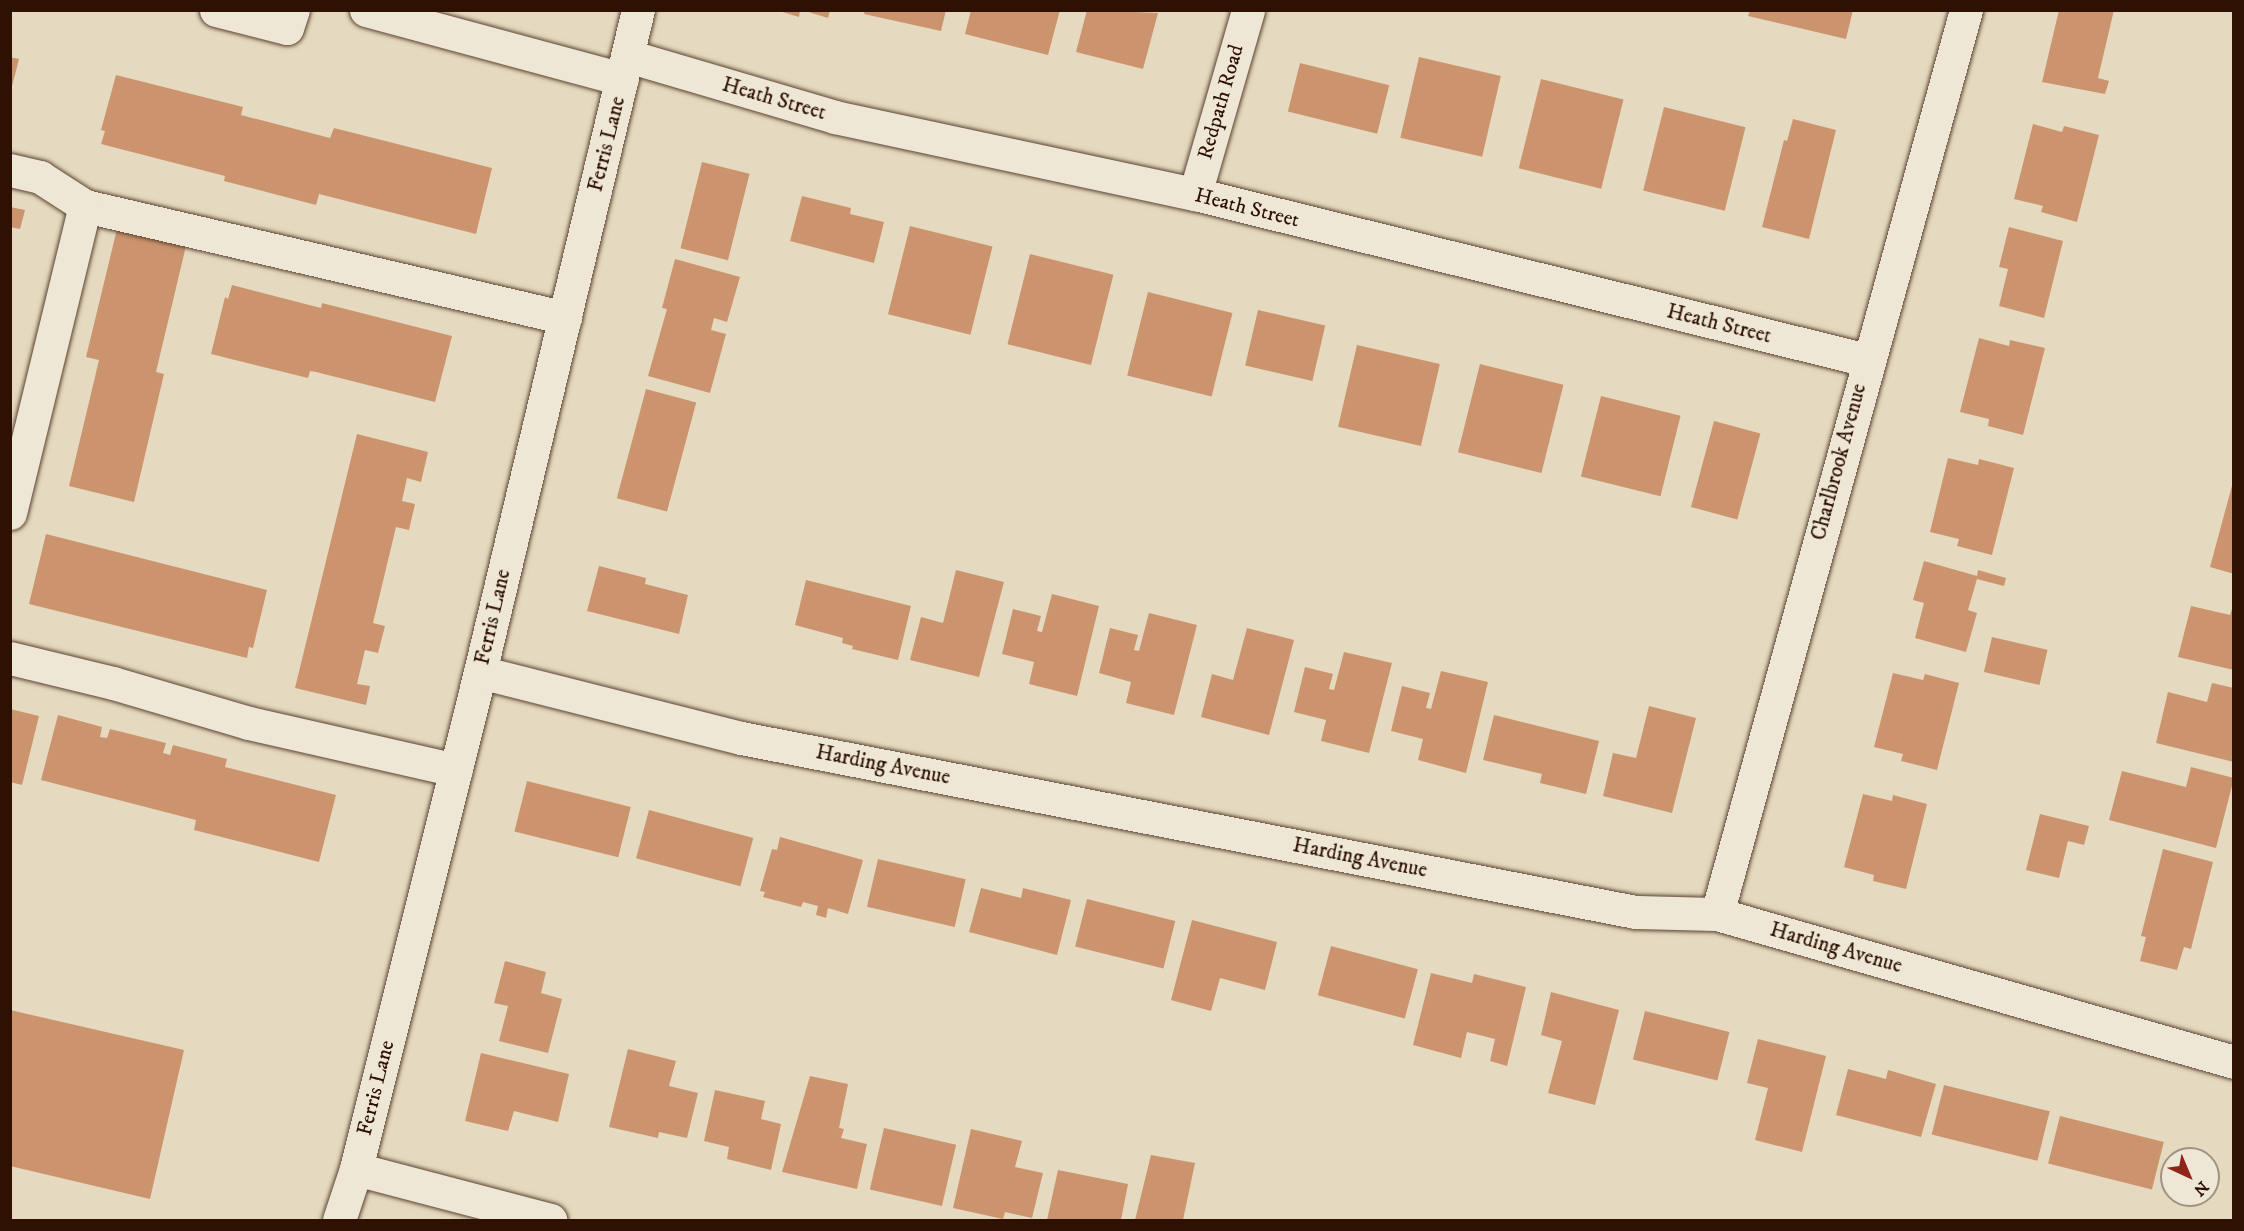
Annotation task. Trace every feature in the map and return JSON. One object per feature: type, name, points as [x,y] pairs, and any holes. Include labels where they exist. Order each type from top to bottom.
[{"type":"street","points":[[216,10],[286,28],[293,10]]},
{"type":"street","name":"Heath Street","points":[[366,10],[625,67],[836,117],[1195,194],[1867,360]]},
{"type":"street","name":"Ferris Lane","points":[[339,1221],[356,1169],[456,770],[638,10]]},
{"type":"street","name":"Redpath Road","points":[[1195,194],[1248,10]]},
{"type":"street","name":"Charlbrook Avenue","points":[[1717,914],[1867,360],[1966,10]]},
{"type":"street","points":[[10,170],[40,177],[85,206],[564,318]]},
{"type":"street","points":[[10,513],[85,206]]},
{"type":"street","points":[[10,658],[113,683],[249,723],[456,770]]},
{"type":"street","name":"Harding Avenue","points":[[480,672],[764,742],[1635,912],[1717,914],[2234,1062]]},
{"type":"street","points":[[356,1169],[550,1221]]},
{"type":"building","points":[[776,10],[800,10],[799,17]]},
{"type":"building","points":[[802,10],[830,10],[828,18]]},
{"type":"building","points":[[865,10],[946,10],[941,31],[864,14]]},
{"type":"building","points":[[971,10],[1060,10],[1048,55],[965,34]]},
{"type":"building","points":[[1087,10],[1158,13],[1143,69],[1076,52]]},
{"type":"building","points":[[1750,10],[1853,10],[1846,39],[1748,16]]},
{"type":"building","points":[[2059,10],[2114,10],[2098,78],[2109,81],[2105,94],[2042,82]]},
{"type":"building","points":[[10,57],[19,59],[11,90],[10,89]]},
{"type":"building","points":[[1419,57],[1501,76],[1482,157],[1400,138]]},
{"type":"building","points":[[1300,63],[1389,85],[1377,134],[1288,112]]},
{"type":"building","points":[[116,75],[243,107],[241,115],[330,138],[334,128],[492,168],[476,234],[319,194],[316,205],[224,181],[225,176],[101,144],[105,131],[101,130]]},
{"type":"building","points":[[1541,79],[1623,100],[1601,189],[1519,168]]},
{"type":"building","points":[[1664,107],[1746,127],[1725,211],[1643,190]]},
{"type":"building","points":[[1793,119],[1836,130],[1809,239],[1762,227],[1784,140],[1787,141]]},
{"type":"building","points":[[2033,124],[2062,132],[2064,126],[2099,135],[2077,222],[2041,212],[2043,206],[2014,199]]},
{"type":"building","points":[[702,162],[750,174],[728,260],[680,248]]},
{"type":"building","points":[[802,196],[851,208],[850,214],[884,222],[874,263],[790,241]]},
{"type":"building","points":[[10,207],[25,210],[20,229],[10,227]]},
{"type":"building","points":[[910,226],[992,247],[970,335],[888,314]]},
{"type":"building","points":[[2009,227],[2063,241],[2044,318],[1999,306],[2008,269],[1999,267]]},
{"type":"building","points":[[117,229],[186,246],[156,372],[164,374],[134,502],[69,486],[99,360],[86,357]]},
{"type":"building","points":[[1030,254],[1113,275],[1091,365],[1008,344]]},
{"type":"building","points":[[675,259],[740,277],[727,322],[714,318],[711,330],[726,334],[710,393],[648,376],[667,309],[662,308]]},
{"type":"building","points":[[232,285],[321,308],[322,303],[452,336],[435,402],[316,372],[310,371],[308,378],[211,354],[225,297],[228,299]]},
{"type":"building","points":[[1148,292],[1232,313],[1212,396],[1127,375]]},
{"type":"building","points":[[1258,310],[1325,326],[1312,381],[1245,366]]},
{"type":"building","points":[[1979,338],[2009,346],[2010,340],[2045,348],[2023,435],[1988,426],[1989,419],[1960,412]]},
{"type":"building","points":[[1357,345],[1440,364],[1421,446],[1338,427]]},
{"type":"building","points":[[1480,364],[1563,385],[1541,473],[1458,452]]},
{"type":"building","points":[[646,389],[696,402],[667,512],[617,498]]},
{"type":"building","points":[[1601,396],[1681,416],[1660,496],[1581,477]]},
{"type":"building","points":[[1714,421],[1760,433],[1737,519],[1691,507]]},
{"type":"building","points":[[357,434],[428,452],[421,482],[407,478],[402,501],[415,504],[409,530],[396,527],[373,623],[385,626],[378,653],[365,650],[357,684],[370,686],[366,705],[295,688]]},
{"type":"building","points":[[1948,458],[1978,465],[1979,459],[2014,468],[1992,555],[1957,546],[1959,539],[1930,532]]},
{"type":"building","points":[[2234,482],[2234,574],[2210,567]]},
{"type":"building","points":[[46,534],[267,590],[253,648],[249,647],[247,658],[29,604]]},
{"type":"building","points":[[1924,561],[1977,576],[1978,570],[2006,578],[2004,586],[1977,579],[1968,610],[1977,613],[1966,652],[1915,638],[1924,603],[1913,600]]},
{"type":"building","points":[[599,566],[646,578],[645,584],[688,595],[679,634],[587,611]]},
{"type":"building","points":[[956,570],[1004,582],[979,677],[910,660],[921,617],[943,623]]},
{"type":"building","points":[[806,580],[911,606],[898,660],[852,649],[853,646],[842,643],[843,638],[795,625]]},
{"type":"building","points":[[1052,594],[1099,606],[1077,696],[1029,684],[1034,662],[1002,654],[1013,609],[1041,616],[1037,631],[1042,632]]},
{"type":"building","points":[[2234,603],[2234,670],[2178,657],[2191,606],[2230,615]]},
{"type":"building","points":[[1149,613],[1197,625],[1174,715],[1126,703],[1131,682],[1099,673],[1110,628],[1138,635],[1134,650],[1139,651]]},
{"type":"building","points":[[1247,628],[1294,640],[1269,735],[1201,717],[1212,674],[1233,680]]},
{"type":"building","points":[[1992,637],[2048,650],[2039,685],[1984,672]]},
{"type":"building","points":[[1344,652],[1392,663],[1369,753],[1321,741],[1326,720],[1294,712],[1305,667],[1333,674],[1329,689],[1334,690]]},
{"type":"building","points":[[1441,671],[1488,682],[1466,773],[1418,760],[1423,739],[1391,731],[1402,686],[1430,693],[1426,708],[1431,709]]},
{"type":"building","points":[[1893,673],[1923,680],[1925,674],[1959,683],[1937,770],[1901,761],[1903,754],[1874,747]]},
{"type":"building","points":[[2212,683],[2234,688],[2234,762],[2156,743],[2168,692],[2207,702]]},
{"type":"building","points":[[1649,706],[1696,718],[1672,813],[1603,796],[1613,753],[1636,758]]},
{"type":"building","points":[[10,709],[39,716],[22,785],[10,782]]},
{"type":"building","points":[[58,715],[102,727],[100,737],[107,738],[110,729],[166,743],[163,753],[170,755],[173,745],[227,759],[225,767],[336,795],[319,862],[194,830],[196,820],[41,780]]},
{"type":"building","points":[[1494,715],[1599,741],[1586,794],[1540,783],[1542,774],[1483,760]]},
{"type":"building","points":[[2191,767],[2234,778],[2216,848],[2109,820],[2122,771],[2186,787]]},
{"type":"building","points":[[527,781],[631,807],[618,857],[514,831]]},
{"type":"building","points":[[1863,794],[1892,801],[1893,795],[1927,804],[1906,889],[1873,881],[1874,875],[1844,867]]},
{"type":"building","points":[[649,810],[753,838],[740,886],[636,858]]},
{"type":"building","points":[[2040,814],[2089,826],[2084,845],[2068,841],[2059,878],[2026,870]]},
{"type":"building","points":[[780,837],[863,860],[848,914],[828,908],[826,918],[816,915],[818,906],[803,902],[801,907],[763,897],[765,892],[760,891],[772,849],[777,850]]},
{"type":"building","points":[[2163,849],[2213,862],[2191,949],[2184,947],[2177,970],[2140,961],[2146,937],[2141,936]]},
{"type":"building","points":[[878,859],[966,879],[955,927],[867,907]]},
{"type":"building","points":[[981,888],[1021,898],[1023,888],[1071,900],[1057,955],[969,932]]},
{"type":"building","points":[[1087,899],[1175,921],[1163,969],[1075,947]]},
{"type":"building","points":[[1192,920],[1277,942],[1265,990],[1220,978],[1211,1011],[1171,1000]]},
{"type":"building","points":[[1331,946],[1418,969],[1405,1019],[1318,995]]},
{"type":"building","points":[[505,961],[546,972],[541,993],[562,999],[548,1053],[499,1041],[508,1006],[494,1003]]},
{"type":"building","points":[[1431,973],[1472,983],[1474,974],[1526,987],[1507,1066],[1490,1061],[1495,1039],[1467,1032],[1461,1058],[1413,1045]]},
{"type":"building","points":[[1551,992],[1619,1010],[1595,1105],[1548,1093],[1562,1041],[1541,1035]]},
{"type":"building","points":[[10,1010],[184,1050],[150,1199],[10,1166]]},
{"type":"building","points":[[1645,1011],[1729,1032],[1717,1081],[1633,1060]]},
{"type":"building","points":[[1758,1039],[1826,1056],[1802,1152],[1755,1140],[1768,1088],[1747,1083]]},
{"type":"building","points":[[628,1049],[676,1061],[669,1086],[698,1093],[687,1138],[659,1132],[658,1138],[609,1127]]},
{"type":"building","points":[[481,1053],[569,1074],[558,1122],[514,1111],[508,1131],[465,1121]]},
{"type":"building","points":[[1848,1069],[1886,1079],[1888,1070],[1936,1084],[1921,1137],[1836,1115]]},
{"type":"building","points":[[810,1076],[848,1084],[839,1128],[844,1129],[841,1138],[867,1144],[857,1189],[782,1172]]},
{"type":"building","points":[[1944,1085],[2050,1111],[2037,1161],[1932,1134]]},
{"type":"building","points":[[715,1090],[765,1101],[761,1119],[781,1124],[771,1170],[727,1159],[729,1147],[704,1141]]},
{"type":"building","points":[[2060,1116],[2164,1142],[2163,1147],[2160,1147],[2160,1157],[2152,1189],[2048,1164]]},
{"type":"building","points":[[884,1128],[956,1145],[942,1206],[870,1189]]},
{"type":"building","points":[[971,1129],[1022,1141],[1015,1167],[1043,1173],[1032,1218],[1005,1212],[1003,1219],[953,1208]]},
{"type":"building","points":[[1151,1155],[1195,1163],[1183,1220],[1135,1220]]},
{"type":"building","points":[[1058,1170],[1128,1184],[1121,1220],[1047,1220]]}]
